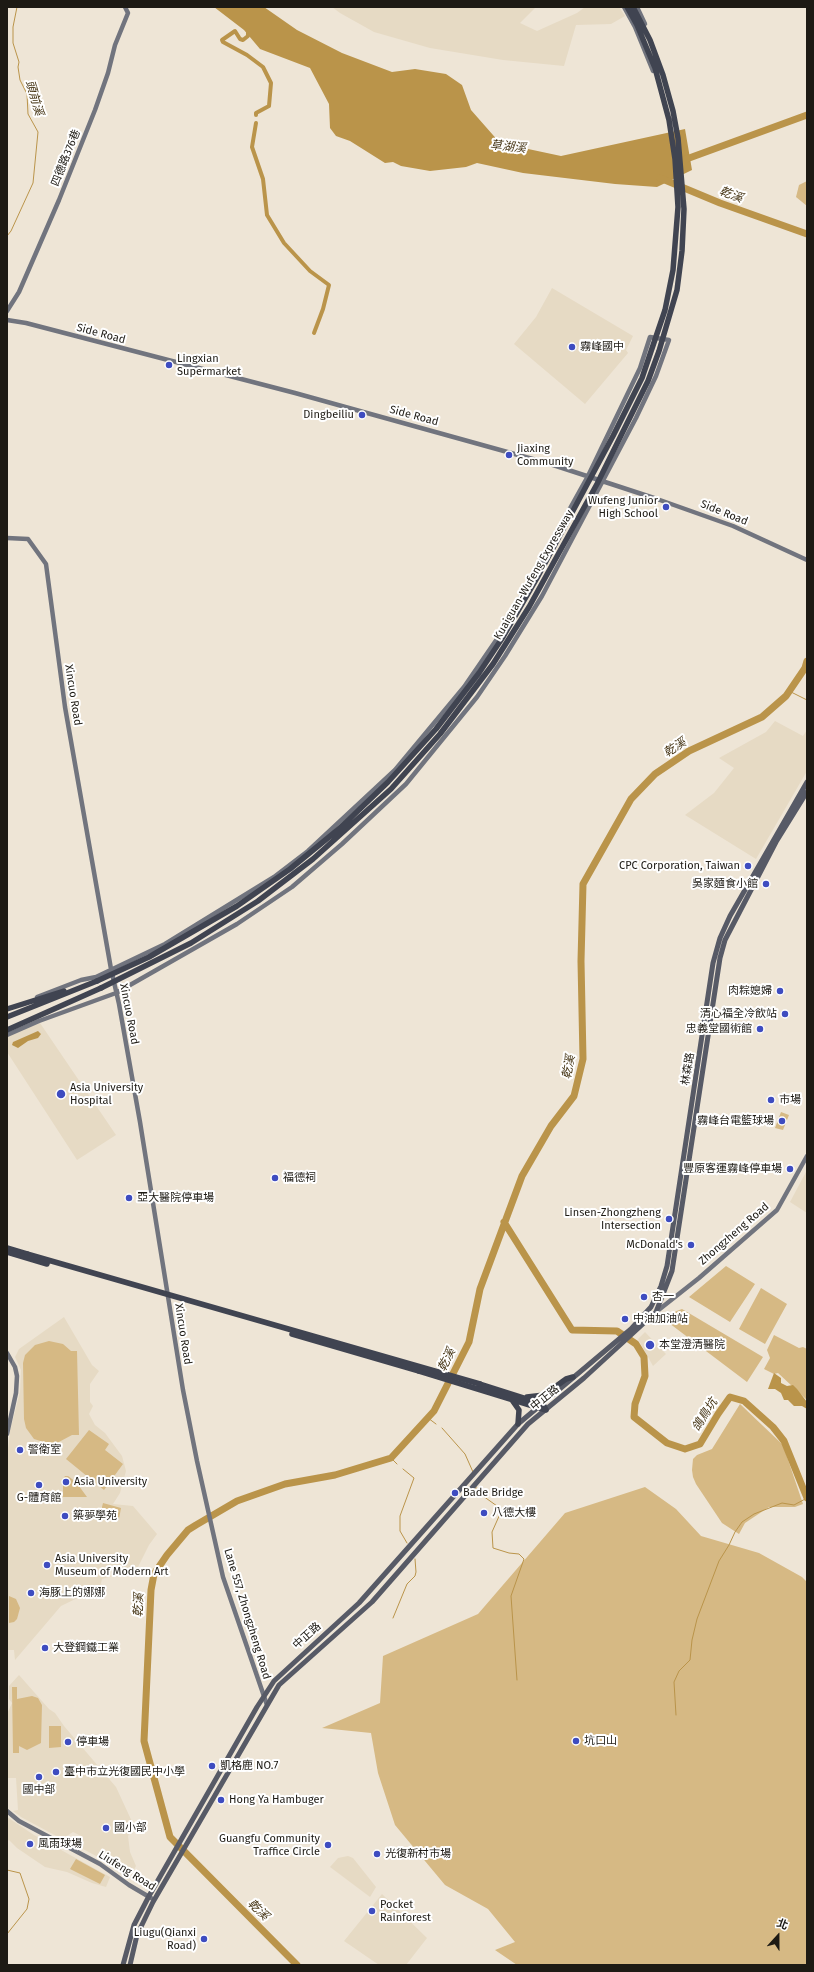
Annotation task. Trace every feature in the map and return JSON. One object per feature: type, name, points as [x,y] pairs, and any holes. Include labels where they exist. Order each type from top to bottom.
[{"type":"highway","name":"Kuaiguan-Wufeng Expressway","points":[[97,981],[161,951],[237,906],[290,869],[345,823],[412,756],[471,684],[503,637],[538,578],[614,436],[642,378],[665,310],[673,270],[678,207],[675,159],[669,120],[655,68],[637,25],[627,7]]},
{"type":"highway","name":"Kuaiguan-Wufeng Expressway","points":[[101,988],[191,943],[258,900],[314,859],[391,789],[440,734],[504,647],[529,607],[597,484],[648,381],[659,351],[677,290],[682,250],[684,209],[680,159],[673,111],[663,74],[650,40],[633,7]]},
{"type":"highway","points":[[7,1007],[55,995],[86,982],[97,981]]},
{"type":"highway","points":[[7,1017],[97,981]]},
{"type":"highway","points":[[7,1026],[101,988]]},
{"type":"highway","points":[[7,1030],[101,988]]},
{"type":"highway","points":[[7,1248],[479,1387],[537,1408],[544,1407]]},
{"type":"highway","points":[[7,1252],[412,1369],[479,1387],[524,1397],[544,1407]]},
{"type":"highway","points":[[524,1397],[544,1395],[566,1379],[573,1377]]},
{"type":"highway","points":[[512,1399],[519,1410],[518,1424]]},
{"type":"main road","name":"林森路","points":[[631,1332],[650,1307],[661,1286],[667,1266],[713,962],[720,938],[730,916],[807,782]]},
{"type":"main road","name":"林森路","points":[[656,1312],[672,1271],[720,958],[725,940],[776,842],[807,792]]},
{"type":"main road","points":[[622,1340],[656,1312]]},
{"type":"main road","name":"中正路","points":[[154,1899],[279,1685],[381,1593],[483,1474],[573,1377],[622,1340]]},
{"type":"main road","name":"中正路","points":[[544,1407],[622,1340]]},
{"type":"main road","name":"中正路","points":[[149,1896],[274,1681],[285,1669],[359,1603],[518,1424],[537,1408]]},
{"type":"main road","points":[[374,1587],[381,1593]]},
{"type":"main road","points":[[123,1965],[134,1925],[149,1896]]},
{"type":"main road","points":[[130,1965],[137,1935],[154,1899]]},
{"type":"street","name":"四德路376巷","points":[[7,311],[19,292],[59,200],[95,110],[108,73],[115,44],[128,13],[125,7]]},
{"type":"street","points":[[624,7],[635,27],[653,71]]},
{"type":"street","points":[[636,7],[664,70]]},
{"type":"street","name":"Side Road","points":[[7,320],[296,393],[492,447],[588,476],[734,526],[807,560]]},
{"type":"street","points":[[7,1007],[81,980],[96,977],[165,944],[274,877],[308,851],[395,770],[464,687],[499,636],[588,476],[640,368],[650,337],[669,340],[644,402],[542,596],[505,656],[476,697],[406,784],[342,844],[292,887],[208,942],[116,993],[7,1034]]},
{"type":"street","name":"Xincuo Road","points":[[7,538],[28,539],[46,564],[65,707],[111,969],[140,1122],[183,1390],[197,1461],[213,1528]]},
{"type":"street","name":"Zhongzheng Road","points":[[656,1312],[699,1278],[777,1210],[807,1156]]},
{"type":"street","points":[[7,1353],[16,1367],[17,1376],[16,1393],[7,1434]]},
{"type":"street","name":"Lane 557, Zhongzheng Road","points":[[213,1528],[223,1577],[267,1705]]},
{"type":"street","name":"Liufeng Road","points":[[7,1811],[19,1821],[100,1864],[129,1885],[154,1899]]},
{"type":"shaded area","points":[[332,7],[536,7],[520,23],[537,31],[577,13],[585,7],[619,7],[625,16],[611,24],[576,25],[564,66],[503,60],[430,48],[374,32]]},
{"type":"shaded area","points":[[807,181],[807,206],[796,197],[799,185]]},
{"type":"shaded area","name":"霧峰國中","points":[[552,288],[633,336],[626,350],[628,353],[585,404],[514,344],[536,317]]},
{"type":"shaded area","points":[[775,721],[803,736],[807,730],[807,771],[756,859],[685,815],[714,793],[734,768],[719,758],[766,732]]},
{"type":"shaded area","name":"Asia University Hospital","points":[[40,1023],[116,1135],[77,1160],[7,1052],[7,1035]]},
{"type":"shaded area","name":"霧峰台電籃球場","points":[[781,1112],[789,1115],[783,1130],[775,1128]]},
{"type":"shaded area","points":[[807,1170],[807,1213],[790,1202]]},
{"type":"shaded area","points":[[726,1266],[755,1284],[730,1322],[689,1297]]},
{"type":"shaded area","points":[[761,1288],[787,1304],[765,1344],[739,1329]]},
{"type":"shaded area","points":[[682,1309],[763,1357],[747,1382],[661,1317]]},
{"type":"shaded area","name":"Asia University","points":[[64,1317],[92,1365],[99,1371],[90,1384],[90,1402],[93,1406],[89,1414],[95,1425],[105,1433],[122,1456],[126,1471],[120,1493],[113,1504],[133,1506],[157,1534],[149,1545],[137,1569],[102,1579],[100,1587],[61,1606],[15,1660],[14,1650],[8,1650],[8,1449],[10,1431],[20,1392],[21,1370],[15,1357],[19,1349]]},
{"type":"shaded area","name":"本堂澄清醫院","points":[[645,1332],[666,1354],[653,1366],[638,1339]]},
{"type":"shaded area","points":[[774,1335],[799,1348],[803,1347],[807,1349],[807,1400],[778,1373],[774,1374],[764,1369],[770,1358],[767,1350]]},
{"type":"shaded area","points":[[49,1341],[63,1344],[71,1351],[77,1351],[79,1435],[72,1435],[57,1443],[50,1444],[34,1439],[26,1428],[24,1419],[23,1363],[25,1355],[35,1345]]},
{"type":"shaded area","points":[[740,1404],[783,1445],[803,1504],[795,1507],[769,1507],[745,1523],[739,1534],[722,1523],[696,1484],[692,1470],[693,1459],[697,1455],[712,1449]]},
{"type":"shaded area","points":[[89,1430],[109,1444],[105,1450],[123,1464],[104,1490],[66,1459]]},
{"type":"shaded area","points":[[65,1476],[68,1476],[76,1482],[87,1497],[63,1497],[63,1479]]},
{"type":"shaded area","points":[[645,1487],[676,1509],[701,1536],[759,1553],[802,1577],[807,1582],[807,1965],[517,1965],[495,1950],[515,1942],[488,1909],[445,1885],[395,1825],[378,1773],[371,1733],[322,1728],[380,1703],[383,1656],[478,1614],[565,1513]]},
{"type":"shaded area","points":[[103,1503],[121,1508],[119,1519],[100,1515]]},
{"type":"shaded area","points":[[9,1596],[16,1599],[20,1608],[17,1619],[14,1622],[9,1623]]},
{"type":"shaded area","name":"臺中市立光復國民中小學","points":[[19,1675],[49,1709],[55,1713],[64,1726],[116,1787],[134,1826],[128,1836],[130,1852],[136,1866],[130,1877],[111,1864],[83,1849],[80,1842],[81,1836],[73,1832],[62,1839],[21,1817],[13,1811],[18,1810],[16,1778],[7,1778],[7,1714],[12,1703],[9,1699],[9,1686]]},
{"type":"shaded area","points":[[12,1687],[17,1687],[17,1699],[32,1696],[38,1698],[42,1705],[41,1743],[27,1750],[19,1746],[19,1753],[13,1753]]},
{"type":"shaded area","points":[[49,1726],[61,1726],[61,1747],[49,1748]]},
{"type":"shaded area","points":[[7,1817],[34,1835],[110,1877],[106,1887],[92,1883],[67,1872],[45,1867],[17,1848],[9,1840],[7,1841]]},
{"type":"shaded area","points":[[348,1856],[353,1858],[376,1887],[370,1897],[330,1867],[338,1858]]},
{"type":"shaded area","points":[[76,1859],[105,1875],[100,1884],[70,1869]]},
{"type":"shaded area","points":[[382,1894],[427,1938],[406,1965],[379,1965],[344,1941]]},
{"type":"water","points":[[214,7],[264,7],[297,30],[342,53],[392,72],[415,69],[446,74],[462,85],[471,110],[500,143],[561,156],[685,129],[692,170],[657,187],[615,184],[523,173],[477,163],[466,167],[430,171],[401,166],[393,162],[385,163],[350,141],[336,136],[330,128],[329,104],[310,68],[260,49],[244,30]]},
{"type":"water","points":[[38,1031],[41,1034],[38,1038],[28,1041],[18,1048],[12,1045],[13,1042]]},
{"type":"water","points":[[774,1373],[781,1378],[781,1383],[787,1386],[793,1385],[797,1389],[807,1402],[807,1409],[802,1406],[794,1406],[788,1400],[784,1400],[781,1393],[775,1389],[768,1389]]},
{"type":"waterway","name":"頭前溪","points":[[7,236],[11,231],[33,183],[38,132],[28,114],[27,94],[20,80],[18,67],[19,62],[13,43],[13,27],[17,7]]},
{"type":"waterway","points":[[248,30],[248,36],[243,40],[240,39],[235,31],[222,40],[223,42],[247,55],[263,67],[271,83],[269,106],[256,113],[256,115]]},
{"type":"waterway","name":"草湖溪","points":[[681,161],[807,115]]},
{"type":"waterway","points":[[256,123],[252,147],[263,179],[267,215],[284,243],[310,271],[329,285],[323,309],[314,333]]},
{"type":"waterway","name":"乾溪","points":[[660,178],[720,203],[807,234]]},
{"type":"waterway","name":"乾溪","points":[[297,1965],[170,1837],[144,1741],[151,1590],[154,1574],[167,1555],[188,1530],[237,1501],[285,1484],[335,1475],[391,1458],[434,1411],[469,1342],[480,1289],[522,1176],[551,1126],[574,1096],[583,1059],[581,961],[583,884],[631,799],[655,774],[689,751],[762,717],[786,696],[805,668],[807,661]]},
{"type":"waterway","points":[[789,691],[807,700]]},
{"type":"waterway","name":"鴿鳥坑","points":[[504,1222],[572,1330],[617,1331],[636,1344],[644,1357],[645,1376],[635,1404],[634,1417],[667,1443],[685,1449],[700,1444],[730,1397],[744,1401],[773,1427],[784,1441],[807,1498]]},
{"type":"waterway","points":[[428,1418],[436,1424]]},
{"type":"waterway","points":[[442,1428],[465,1454],[473,1472]]},
{"type":"waterway","points":[[391,1458],[397,1464]]},
{"type":"waterway","points":[[403,1469],[414,1478],[400,1516],[400,1531],[407,1543]]},
{"type":"waterway","points":[[476,1487],[476,1491],[497,1506],[500,1514],[492,1532],[493,1548],[509,1553],[519,1554],[524,1559],[511,1596],[517,1680]]},
{"type":"waterway","points":[[676,1715],[674,1682],[679,1671],[690,1660],[692,1640],[697,1619],[719,1561],[735,1532],[742,1522],[754,1514],[782,1503],[794,1505],[807,1498]]},
{"type":"waterway","points":[[393,1618],[407,1584],[415,1576],[415,1559]]},
{"type":"waterway","points":[[7,1870],[20,1873],[29,1899],[27,1909],[7,1934]]},
{"type":"place","name":"霧峰國中","points":[[572,347]]},
{"type":"place","name":"Lingxian Supermarket","points":[[169,365]]},
{"type":"place","name":"Dingbeiliu","points":[[362,415]]},
{"type":"place","name":"Jiaxing Community","points":[[509,455]]},
{"type":"place","name":"Wufeng Junior High School","points":[[666,507]]},
{"type":"place","name":"CPC Corporation, Taiwan","points":[[748,866]]},
{"type":"place","name":"吳家麵食小館","points":[[766,884]]},
{"type":"place","name":"肉粽媳婦","points":[[780,991]]},
{"type":"place","name":"清心福全冷飲站","points":[[785,1014]]},
{"type":"place","name":"忠義堂國術館","points":[[760,1029]]},
{"type":"place","name":"Asia University Hospital","points":[[61,1094]]},
{"type":"place","name":"市場","points":[[771,1100]]},
{"type":"place","name":"霧峰台電籃球場","points":[[782,1121]]},
{"type":"place","name":"豐原客運霧峰停車場","points":[[790,1169]]},
{"type":"place","name":"福德祠","points":[[275,1178]]},
{"type":"place","name":"亞大醫院停車場","points":[[129,1198]]},
{"type":"place","name":"Linsen-Zhongzheng Intersection","points":[[669,1219]]},
{"type":"place","name":"McDonald's","points":[[691,1245]]},
{"type":"place","name":"杏一","points":[[644,1297]]},
{"type":"place","name":"中油加油站","points":[[625,1319]]},
{"type":"place","name":"本堂澄清醫院","points":[[650,1345]]},
{"type":"place","name":"警衛室","points":[[20,1450]]},
{"type":"place","name":"Asia University","points":[[66,1482]]},
{"type":"place","name":"G-體育館","points":[[39,1485]]},
{"type":"place","name":"Bade Bridge","points":[[455,1493]]},
{"type":"place","name":"八德大樓","points":[[484,1513]]},
{"type":"place","name":"築夢學苑","points":[[65,1516]]},
{"type":"place","name":"Asia University Museum of Modern Art","points":[[47,1565]]},
{"type":"place","name":"海豚上的娜娜","points":[[31,1593]]},
{"type":"place","name":"大登鋼鐵工業","points":[[45,1648]]},
{"type":"place","name":"坑口山","points":[[576,1741]]},
{"type":"place","name":"停車場","points":[[68,1742]]},
{"type":"place","name":"凱格鹿 NO.7","points":[[212,1766]]},
{"type":"place","name":"臺中市立光復國民中小學","points":[[56,1772]]},
{"type":"place","name":"國中部","points":[[39,1777]]},
{"type":"place","name":"Hong Ya Hambuger","points":[[221,1800]]},
{"type":"place","name":"國小部","points":[[106,1828]]},
{"type":"place","name":"風雨球場","points":[[30,1844]]},
{"type":"place","name":"Guangfu Community Traffice Circle","points":[[328,1845]]},
{"type":"place","name":"光復新村市場","points":[[377,1854]]},
{"type":"place","name":"Pocket Rainforest","points":[[372,1911]]},
{"type":"place","name":"Liugu(Qianxi Road)","points":[[204,1939]]}]
